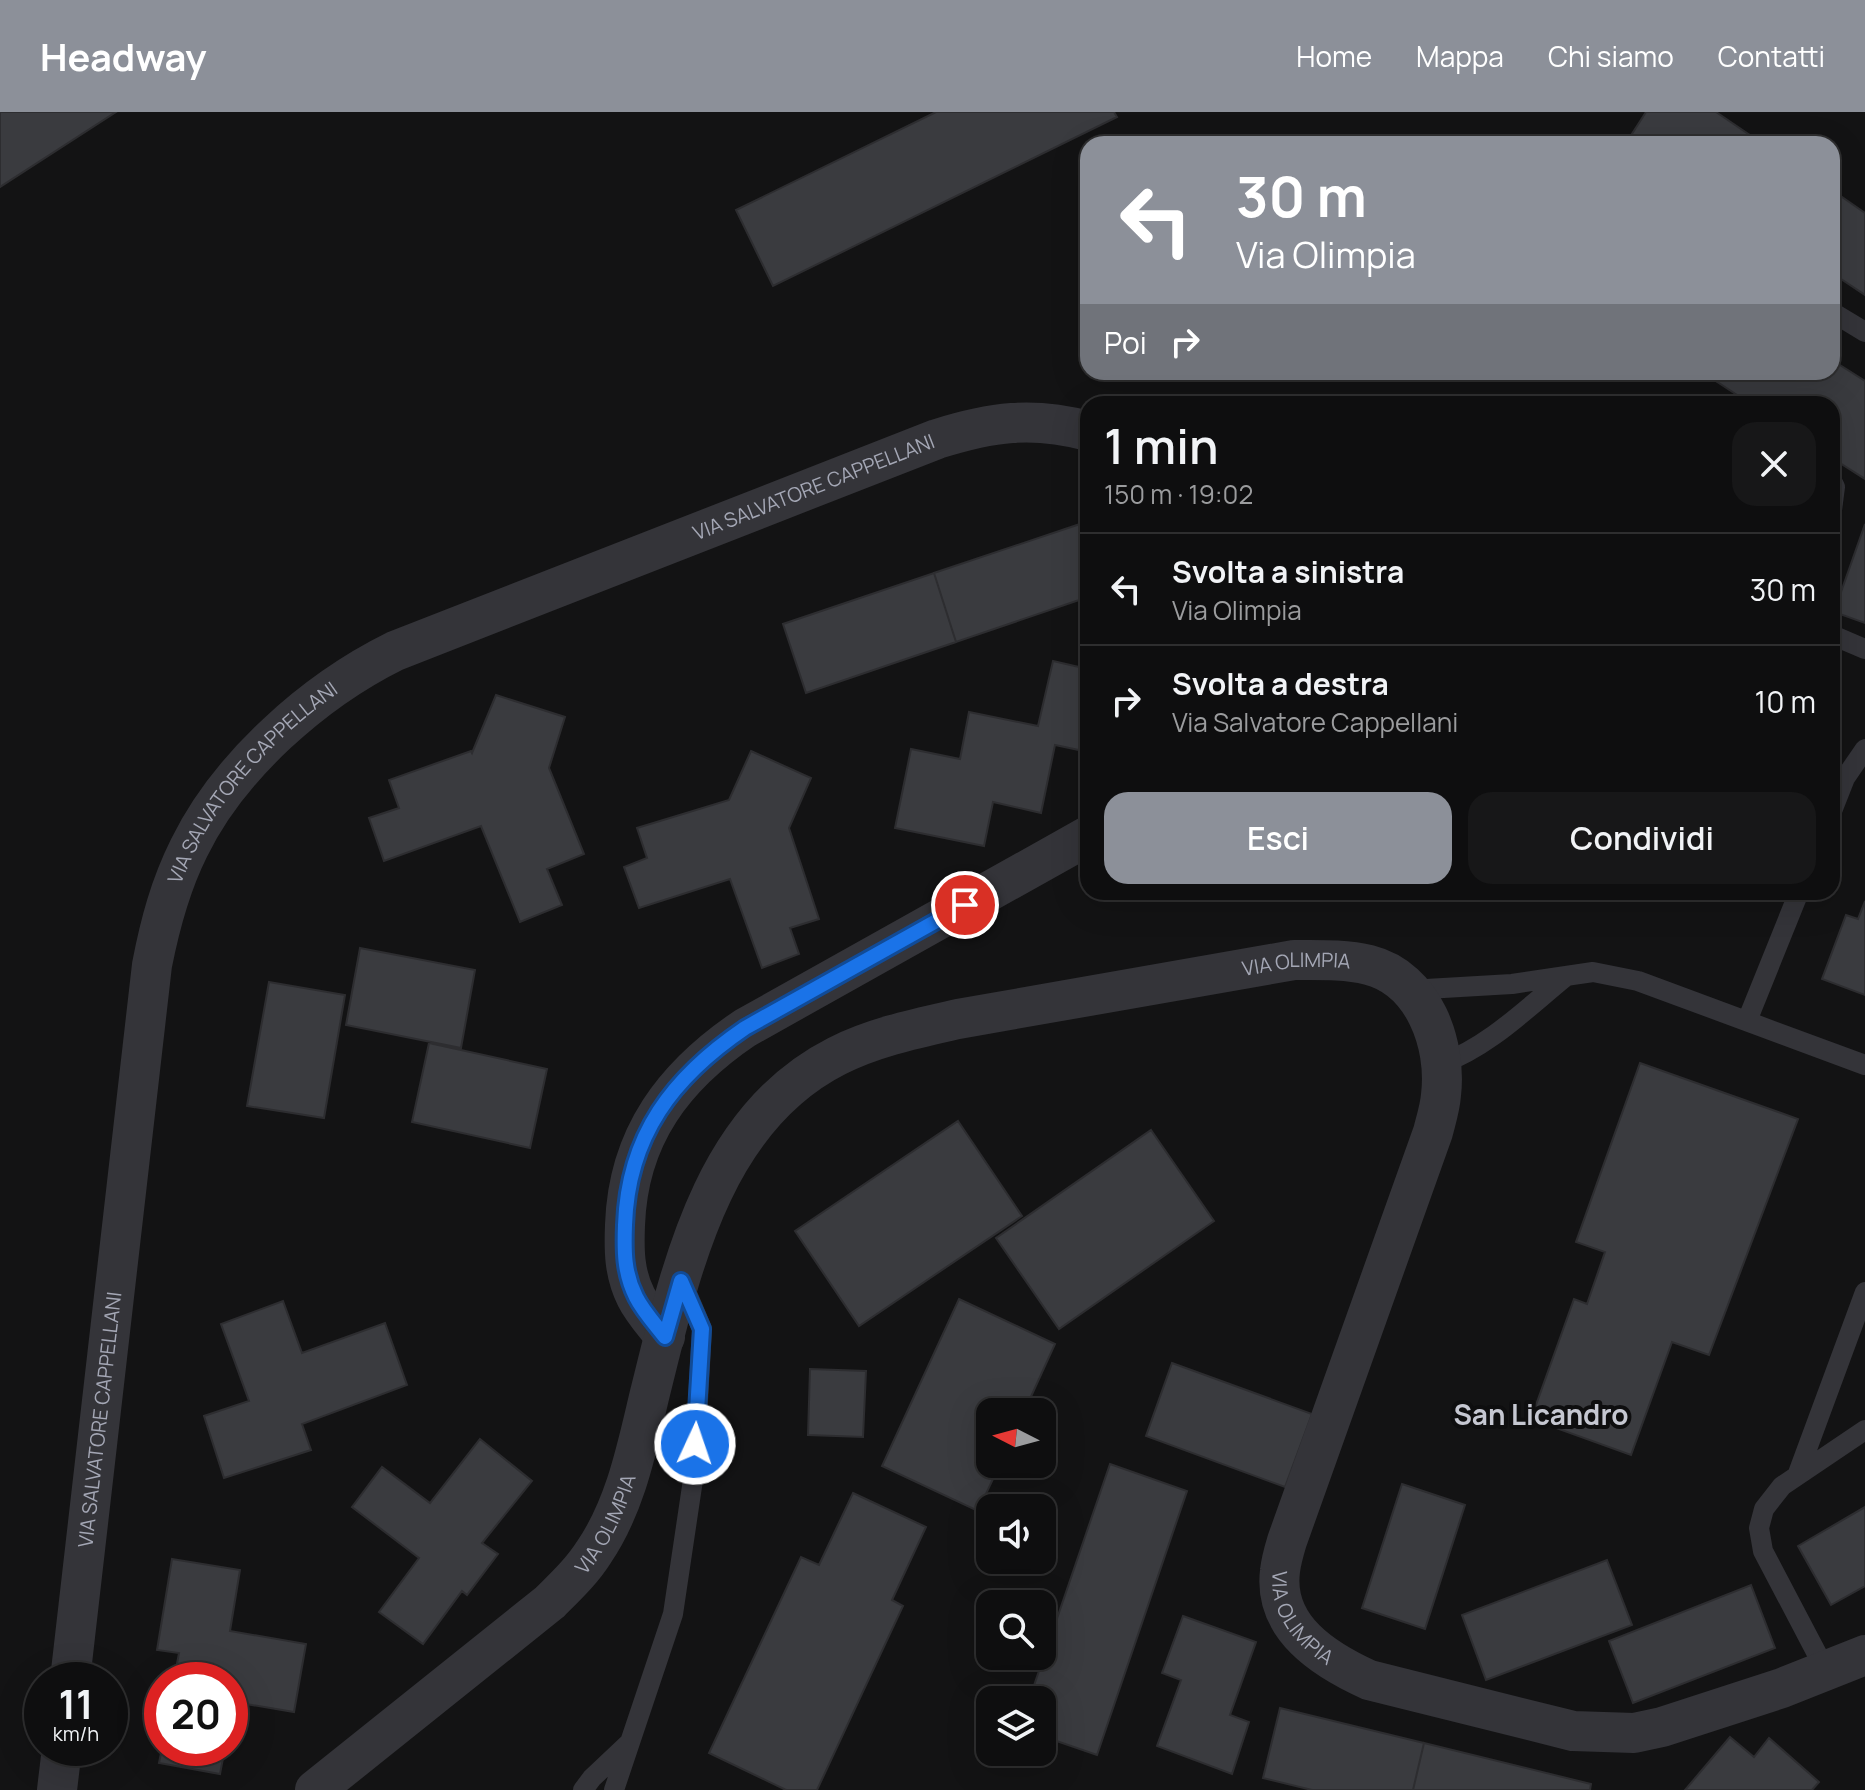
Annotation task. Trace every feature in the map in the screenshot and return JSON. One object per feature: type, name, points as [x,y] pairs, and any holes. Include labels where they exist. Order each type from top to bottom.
[{"type":"street","name":"VIA SALVATORE CAPPELLANI","points":[[72,1662],[152,965],[172,886],[189,847],[212,808],[248,764],[324,693],[395,651],[937,439],[977,427],[1015,421],[1059,423],[1080,429]]},
{"type":"street","points":[[665,1337],[636,1298],[624,1261],[625,1208],[634,1166],[651,1122],[678,1084],[711,1051],[745,1028],[1080,840]]},
{"type":"street","name":"VIA OLIMPIA","points":[[315,1790],[550,1602],[594,1552],[610,1525],[637,1450],[681,1281],[715,1183],[737,1146],[765,1110],[803,1077],[849,1051],[916,1029],[1294,960],[1335,960],[1370,965],[1397,978],[1421,1002],[1435,1030],[1441,1064],[1441,1095],[1433,1132],[1287,1541],[1279,1574],[1283,1604],[1296,1629],[1314,1650],[1369,1680],[1573,1731],[1602,1734],[1634,1733],[1662,1727],[1782,1688],[1865,1655]]},
{"type":"street","points":[[57,1790],[60,1766]]},
{"type":"lane","points":[[1840,317],[1865,332]]},
{"type":"lane","points":[[1840,638],[1865,649]]},
{"type":"lane","points":[[1840,791],[1865,749]]},
{"type":"lane","points":[[1747,1021],[1796,900]]},
{"type":"lane","points":[[1409,990],[1475,988],[1593,972],[1638,981],[1865,1065]]},
{"type":"lane","points":[[1441,1064],[1461,1057],[1495,1034],[1564,978]]},
{"type":"lane","points":[[614,1790],[673,1614],[694,1473],[702,1329],[681,1281]]},
{"type":"lane","points":[[1797,1476],[1865,1292]]},
{"type":"lane","points":[[1826,1671],[1763,1551],[1759,1528],[1764,1509],[1782,1486],[1865,1430]]},
{"type":"lane","points":[[583,1790],[631,1741]]},
{"type":"building","points":[[0,112],[116,112],[0,187]]},
{"type":"building","points":[[936,112],[1114,112],[1117,117],[773,286],[736,210]]},
{"type":"building","points":[[1646,112],[1716,112],[1751,136],[1631,136]]},
{"type":"building","points":[[1840,196],[1865,213],[1865,295],[1840,278]]},
{"type":"building","points":[[1840,365],[1865,381],[1865,479],[1840,463],[1840,396],[1739,396],[1714,380],[1840,380]]},
{"type":"building","points":[[1080,524],[1080,600],[956,642],[934,573]]},
{"type":"building","points":[[1865,524],[1865,623],[1840,614],[1840,595]]},
{"type":"building","points":[[934,573],[956,642],[806,693],[783,624]]},
{"type":"building","points":[[1053,661],[1080,667],[1080,750],[1055,745],[1041,813],[993,802],[984,846],[895,828],[911,749],[960,759],[969,712],[1038,726]]},
{"type":"building","points":[[496,695],[565,717],[549,768],[584,854],[547,869],[562,905],[520,922],[481,826],[384,861],[369,818],[399,808],[389,780],[472,753]]},
{"type":"building","points":[[751,751],[811,778],[789,828],[819,919],[790,928],[799,954],[762,968],[730,879],[639,908],[624,867],[647,858],[637,828],[729,800]]},
{"type":"building","points":[[1865,901],[1865,995],[1822,979],[1846,915],[1858,919]]},
{"type":"building","points":[[360,948],[475,970],[461,1048],[346,1025]]},
{"type":"building","points":[[269,982],[345,995],[324,1118],[247,1106]]},
{"type":"building","points":[[429,1043],[547,1069],[530,1148],[412,1122]]},
{"type":"building","points":[[1640,1063],[1798,1119],[1709,1355],[1672,1342],[1631,1455],[1531,1419],[1574,1299],[1587,1304],[1605,1252],[1576,1242]]},
{"type":"building","points":[[958,1121],[1022,1216],[859,1326],[795,1231]]},
{"type":"building","points":[[1151,1130],[1214,1221],[1059,1329],[996,1238]]},
{"type":"building","points":[[959,1299],[1055,1344],[1030,1398],[976,1398],[976,1478],[993,1478],[986,1494],[976,1494],[976,1510],[882,1466]]},
{"type":"building","points":[[283,1301],[302,1353],[385,1323],[407,1385],[302,1424],[311,1450],[224,1478],[204,1416],[249,1401],[221,1324]]},
{"type":"building","points":[[1172,1363],[1312,1414],[1285,1487],[1146,1436]]},
{"type":"building","points":[[810,1369],[866,1371],[863,1437],[808,1435]]},
{"type":"building","points":[[480,1439],[532,1481],[482,1543],[498,1554],[467,1595],[462,1591],[423,1644],[379,1612],[419,1558],[352,1507],[382,1467],[430,1503]]},
{"type":"building","points":[[1110,1464],[1187,1491],[1097,1755],[1056,1741],[1056,1686],[1034,1686],[1039,1670],[1056,1670],[1056,1621]]},
{"type":"building","points":[[1402,1484],[1465,1505],[1425,1629],[1362,1608]]},
{"type":"building","points":[[853,1493],[926,1527],[892,1600],[903,1606],[817,1790],[786,1790],[709,1753],[801,1557],[819,1565]]},
{"type":"building","points":[[1865,1507],[1865,1586],[1831,1605],[1798,1546]]},
{"type":"building","points":[[172,1559],[240,1570],[230,1631],[306,1644],[294,1712],[248,1704],[248,1662],[177,1662],[179,1653],[157,1650]]},
{"type":"building","points":[[1607,1560],[1632,1625],[1486,1680],[1462,1615]]},
{"type":"building","points":[[1751,1585],[1775,1648],[1633,1703],[1609,1641]]},
{"type":"building","points":[[1183,1616],[1256,1642],[1230,1715],[1249,1722],[1232,1774],[1157,1746],[1181,1680],[1162,1673]]},
{"type":"building","points":[[1280,1708],[1424,1743],[1413,1790],[1312,1790],[1263,1778]]},
{"type":"building","points":[[1730,1737],[1754,1757],[1769,1738],[1819,1782],[1812,1790],[1685,1790]]},
{"type":"building","points":[[1424,1743],[1591,1784],[1590,1790],[1413,1790]]},
{"type":"building","points":[[176,1766],[222,1766],[220,1774]]},
{"type":"district","name":"San Licandro","points":[[1541,1415]]},
{"type":"route","points":[[695,1444],[702,1329],[681,1281],[665,1337],[636,1298],[624,1261],[625,1208],[634,1166],[651,1122],[678,1084],[711,1051],[745,1028],[965,905]]}]
